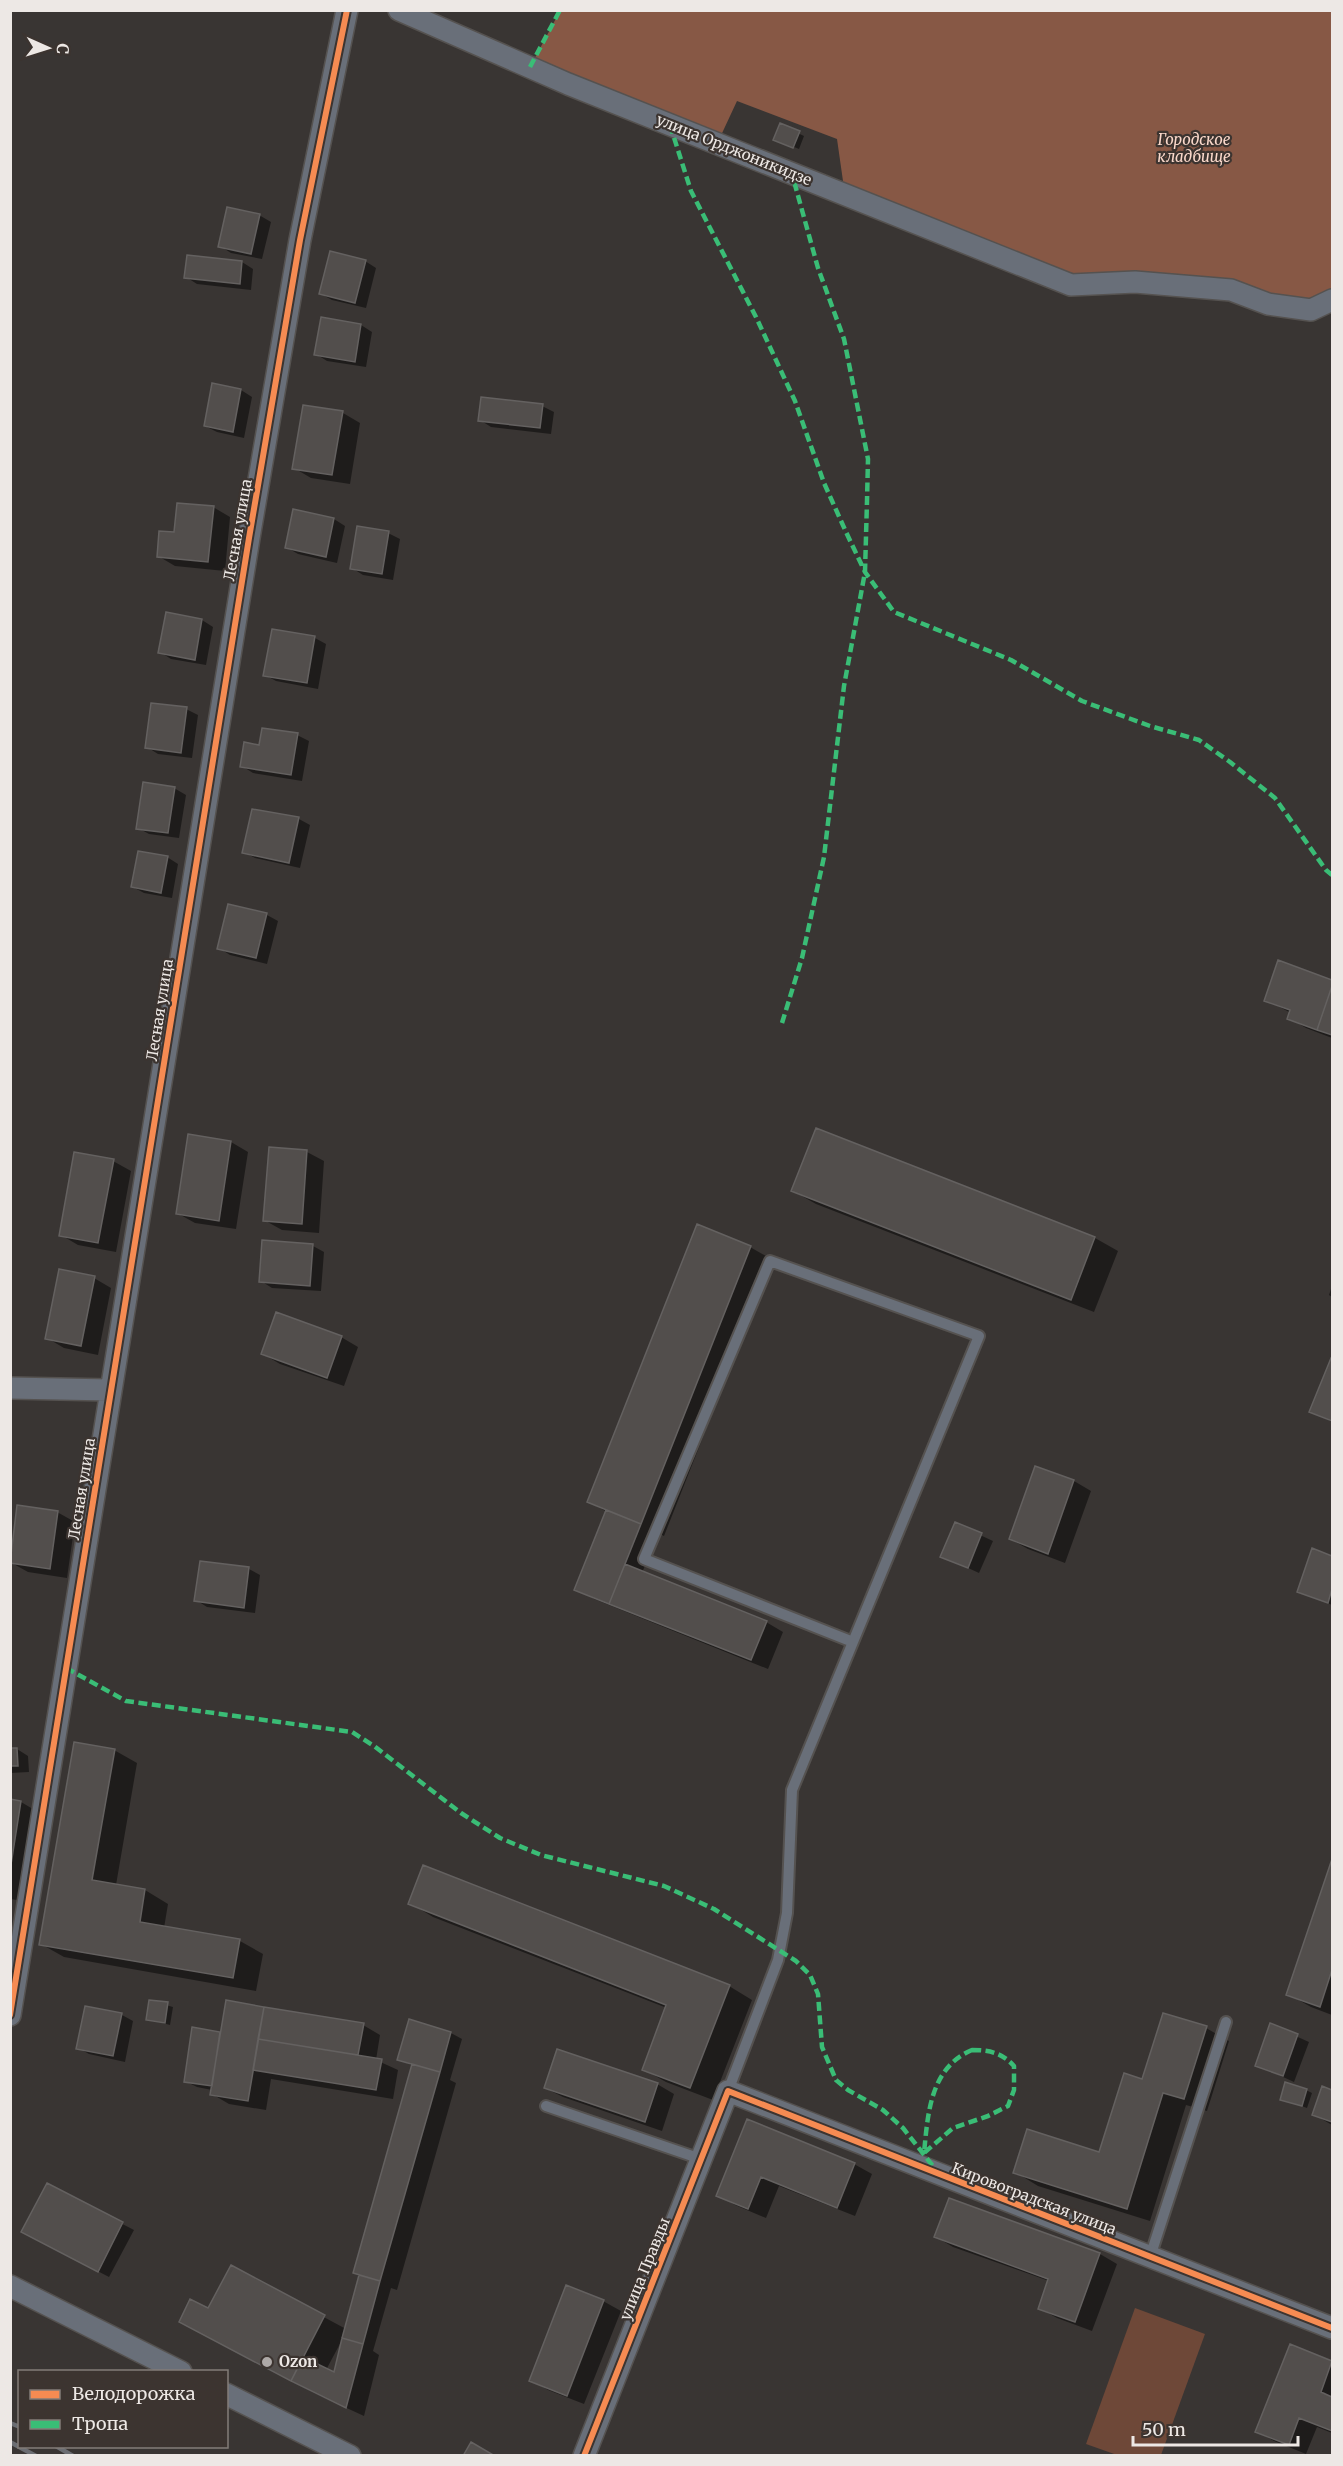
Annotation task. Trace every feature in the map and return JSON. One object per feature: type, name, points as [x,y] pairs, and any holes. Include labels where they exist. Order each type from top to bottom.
[{"type":"street","name":"Лесная улица","points":[[10,2015],[251,527],[300,240],[347,10]]},
{"type":"street","name":"улица Орджоникидзе","points":[[399,10],[568,84],[1071,285],[1135,282],[1231,290],[1268,304],[1311,310],[1332,300]]},
{"type":"street","points":[[10,1388],[110,1390]]},
{"type":"street","name":"улица Правды","points":[[584,2456],[728,2091]]},
{"type":"street","name":"Кировоградская улица","points":[[728,2091],[1332,2328]]},
{"type":"street","points":[[10,2286],[177,2370]]},
{"type":"street","points":[[228,2395],[350,2456]]},
{"type":"lane","points":[[728,2091],[778,1960],[788,1913],[792,1790],[853,1642],[979,1336],[770,1261],[644,1559],[853,1642]]},
{"type":"lane","points":[[1150,2257],[1226,2022]]},
{"type":"lane","points":[[546,2106],[701,2158]]},
{"type":"shaded area","points":[[1135,2308],[1205,2334],[1161,2455],[1117,2455],[1086,2444]]},
{"type":"green space","name":"Городское кладбище","points":[[560,11],[1332,11],[1332,300],[1268,304],[1071,285],[845,195],[837,139],[737,101],[717,144],[530,67]]},
{"type":"building","points":[[780,123],[800,131],[793,148],[773,140]]},
{"type":"building","points":[[227,207],[260,214],[251,254],[218,247]]},
{"type":"building","points":[[330,251],[366,260],[355,303],[319,294]]},
{"type":"building","points":[[187,255],[242,261],[240,284],[184,278]]},
{"type":"building","points":[[321,317],[361,324],[355,362],[314,355]]},
{"type":"building","points":[[212,383],[241,389],[233,432],[204,426]]},
{"type":"building","points":[[481,397],[543,404],[540,428],[478,421]]},
{"type":"building","points":[[303,405],[343,411],[332,475],[292,469]]},
{"type":"building","points":[[177,503],[214,506],[208,562],[157,557],[159,531],[174,532]]},
{"type":"building","points":[[293,509],[334,518],[326,557],[285,548]]},
{"type":"building","points":[[357,526],[389,531],[382,574],[350,569]]},
{"type":"building","points":[[166,612],[202,619],[195,660],[158,653]]},
{"type":"building","points":[[272,629],[315,636],[307,683],[263,676]]},
{"type":"building","points":[[151,703],[187,707],[181,753],[145,748]]},
{"type":"building","points":[[262,728],[298,733],[291,775],[240,767],[244,742],[259,745]]},
{"type":"building","points":[[143,782],[175,787],[168,833],[136,829]]},
{"type":"building","points":[[252,809],[299,817],[289,863],[242,853]]},
{"type":"building","points":[[138,851],[168,856],[161,893],[131,887]]},
{"type":"building","points":[[228,904],[267,913],[256,958],[217,949]]},
{"type":"building","points":[[1278,960],[1332,980],[1317,1030],[1287,1019],[1290,1010],[1264,1001]]},
{"type":"building","points":[[1332,986],[1332,1035],[1317,1030]]},
{"type":"building","points":[[816,1128],[1095,1237],[1071,1300],[791,1191]]},
{"type":"building","points":[[188,1134],[231,1141],[219,1221],[176,1214]]},
{"type":"building","points":[[269,1147],[307,1150],[302,1224],[263,1221]]},
{"type":"building","points":[[74,1152],[114,1159],[98,1243],[59,1236]]},
{"type":"building","points":[[697,1224],[751,1246],[641,1524],[587,1502]]},
{"type":"building","points":[[262,1240],[313,1244],[310,1286],[259,1282]]},
{"type":"building","points":[[59,1269],[95,1276],[81,1346],[45,1339]]},
{"type":"building","points":[[276,1312],[342,1336],[327,1378],[261,1354]]},
{"type":"building","points":[[1332,1359],[1332,1421],[1309,1412]]},
{"type":"building","points":[[1035,1466],[1074,1480],[1048,1554],[1009,1539]]},
{"type":"building","points":[[17,1505],[58,1511],[50,1569],[10,1563]]},
{"type":"building","points":[[606,1510],[641,1524],[609,1604],[574,1590]]},
{"type":"building","points":[[955,1522],[982,1533],[968,1568],[940,1557]]},
{"type":"building","points":[[1312,1548],[1332,1556],[1332,1589],[1328,1603],[1297,1592]]},
{"type":"building","points":[[200,1561],[249,1567],[244,1608],[194,1601]]},
{"type":"building","points":[[625,1564],[767,1621],[751,1660],[609,1604]]},
{"type":"building","points":[[74,1742],[115,1749],[92,1880],[145,1889],[140,1922],[240,1939],[233,1978],[39,1945]]},
{"type":"building","points":[[10,1748],[17,1748],[18,1766],[10,1766]]},
{"type":"building","points":[[10,1799],[21,1801],[10,1871]]},
{"type":"building","points":[[1332,1859],[1332,1970],[1320,2007],[1286,1995]]},
{"type":"building","points":[[423,1865],[730,1985],[690,2088],[642,2070],[666,2005],[408,1904]]},
{"type":"building","points":[[149,2000],[168,2002],[165,2023],[146,2020]]},
{"type":"building","points":[[226,2000],[264,2007],[248,2101],[210,2095]]},
{"type":"building","points":[[85,2006],[122,2013],[113,2056],[76,2049]]},
{"type":"building","points":[[264,2007],[364,2023],[358,2055],[258,2039]]},
{"type":"building","points":[[1163,2013],[1207,2026],[1184,2099],[1163,2093],[1127,2209],[1013,2173],[1027,2129],[1099,2152],[1124,2073],[1142,2079]]},
{"type":"building","points":[[409,2019],[451,2032],[440,2072],[397,2060]]},
{"type":"building","points":[[1270,2023],[1298,2034],[1283,2076],[1255,2066]]},
{"type":"building","points":[[192,2027],[220,2032],[212,2086],[184,2082]]},
{"type":"building","points":[[258,2039],[382,2059],[376,2090],[253,2070]]},
{"type":"building","points":[[557,2049],[658,2083],[645,2122],[544,2088]]},
{"type":"building","points":[[412,2064],[440,2072],[380,2281],[353,2273]]},
{"type":"building","points":[[1285,2082],[1307,2089],[1302,2106],[1280,2100]]},
{"type":"building","points":[[1322,2086],[1332,2090],[1332,2122],[1312,2115]]},
{"type":"building","points":[[747,2119],[855,2163],[837,2208],[761,2177],[748,2209],[716,2196]]},
{"type":"building","points":[[47,2183],[123,2222],[98,2272],[21,2232]]},
{"type":"building","points":[[949,2198],[1100,2253],[1075,2322],[1038,2309],[1048,2279],[934,2237]]},
{"type":"building","points":[[231,2265],[325,2315],[291,2381],[179,2322],[190,2299],[208,2308]]},
{"type":"building","points":[[359,2275],[380,2281],[363,2344],[342,2338]]},
{"type":"building","points":[[566,2285],[604,2300],[567,2396],[529,2381]]},
{"type":"building","points":[[342,2338],[363,2344],[346,2408],[291,2381],[303,2357],[334,2372]]},
{"type":"building","points":[[1290,2344],[1332,2361],[1321,2392],[1332,2397],[1332,2431],[1299,2418],[1289,2445],[1255,2432]]},
{"type":"building","points":[[471,2442],[495,2456],[463,2456]]},
{"type":"railway","points":[[10,2423],[18,2426]]},
{"type":"railway","points":[[10,2442],[18,2446]]},
{"type":"railway","points":[[21,2448],[36,2456]]},
{"type":"railway","points":[[59,2448],[73,2456]]},
{"type":"marked path","points":[[530,67],[560,10]]},
{"type":"marked path","points":[[670,125],[691,191],[756,317],[795,401],[824,483],[846,532],[865,572],[894,612],[1011,660],[1082,701],[1150,726],[1199,740],[1275,798],[1326,870],[1332,875]]},
{"type":"marked path","points":[[782,1023],[802,958],[824,857],[844,686],[865,572],[868,459],[844,339],[818,268],[792,174]]},
{"type":"marked path","points":[[66,1668],[126,1701],[352,1732],[374,1746],[461,1813],[500,1838],[541,1855],[664,1886],[714,1909],[796,1961],[810,1975],[818,1994],[822,2047],[836,2080],[848,2090],[883,2110],[903,2128],[936,2170]]},
{"type":"marked path","points":[[972,2050],[995,2053],[1014,2066],[1014,2090],[1008,2106],[988,2116],[953,2128],[924,2153],[930,2108],[939,2080],[947,2068],[972,2050]]},
{"type":"cycle path","points":[[10,2015],[249,538],[300,240],[347,10]]},
{"type":"cycle path","points":[[584,2456],[728,2091],[1332,2328]]},
{"type":"place","name":"Ozon","points":[[267,2362]]}]
